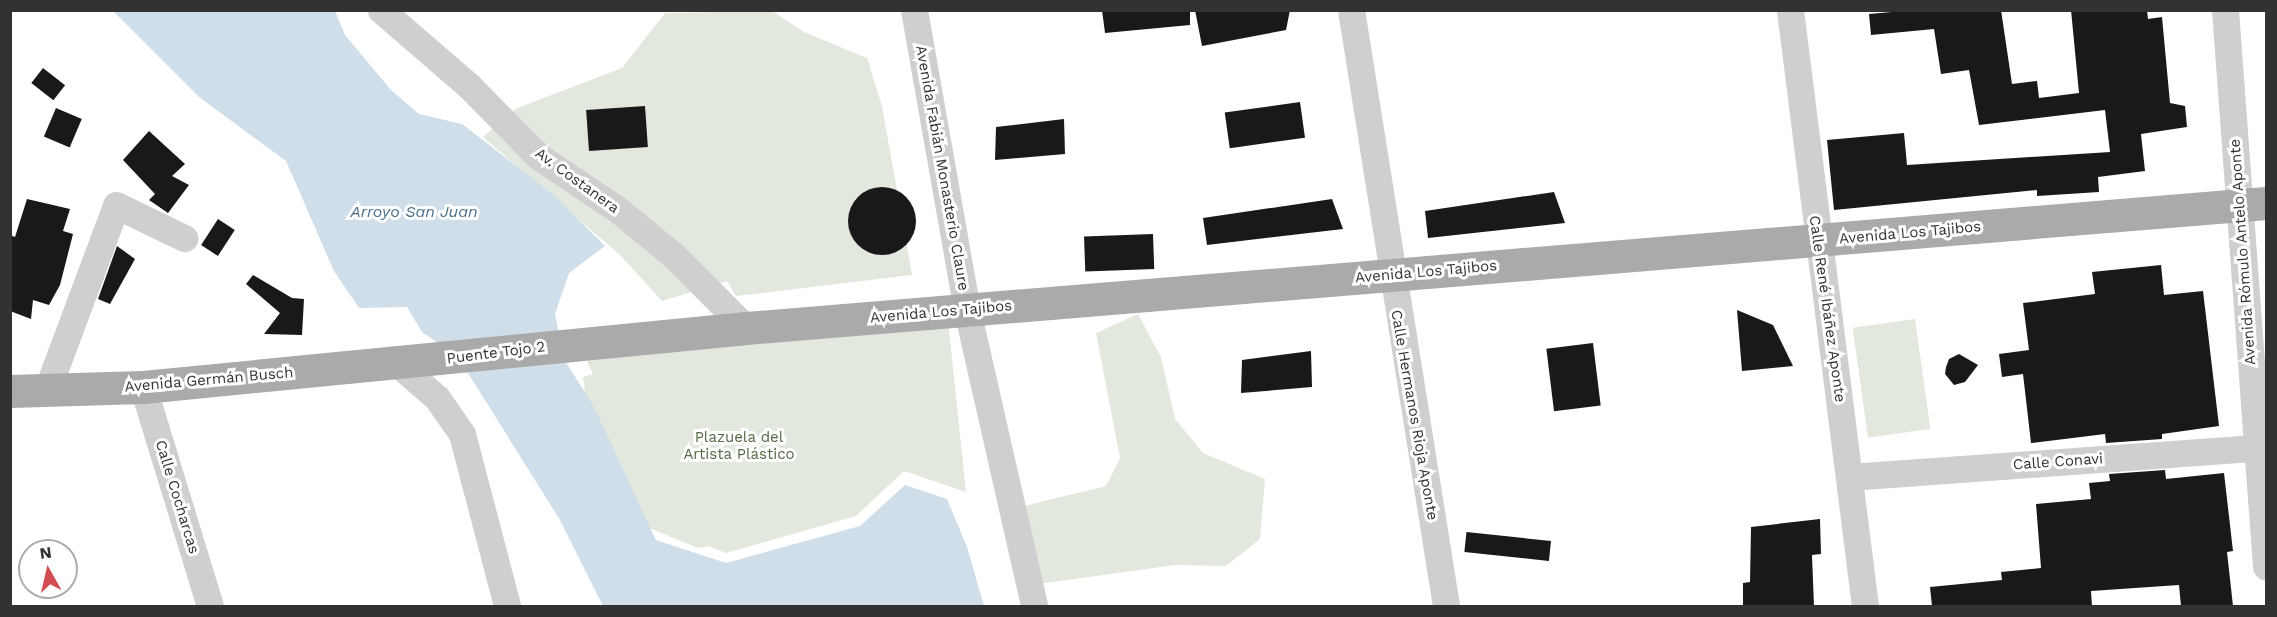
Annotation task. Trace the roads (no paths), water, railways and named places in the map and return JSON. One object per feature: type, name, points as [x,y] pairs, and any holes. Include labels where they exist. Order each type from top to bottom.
[{"type":"main road","name":"Avenida Los Tajibos","points":[[585,343],[2253,204]]},
{"type":"main road","name":"Puente Tojo 2","points":[[403,364],[585,343]]},
{"type":"main road","name":"Avenida Germán Busch","points":[[10,390],[143,387],[403,364]]},
{"type":"street","name":"Av. Costanera","points":[[381,10],[469,86],[538,156],[617,209],[673,255],[746,328]]},
{"type":"street","name":"Avenida Fabián Monasterio Claure","points":[[914,10],[967,310],[1034,606]]},
{"type":"street","name":"Calle Hermanos Rioja Aponte","points":[[1351,10],[1390,275],[1446,606]]},
{"type":"street","name":"Calle René Ibáñez Aponte","points":[[1790,10],[1817,241],[1865,606]]},
{"type":"street","name":"Avenida Rómulo Antelo Aponte","points":[[2225,10],[2253,204],[2266,566]]},
{"type":"street","points":[[47,390],[116,205],[184,238]]},
{"type":"street","points":[[403,364],[437,398],[462,434],[507,606]]},
{"type":"street","name":"Calle Cocharcas","points":[[143,387],[210,606]]},
{"type":"street","name":"Calle Conavi","points":[[1849,477],[2262,448]]},
{"type":"water","name":"Arroyo San Juan","points":[[113,11],[335,11],[345,35],[391,90],[419,114],[462,124],[553,194],[605,246],[569,273],[555,314],[564,359],[593,405],[656,540],[726,563],[860,526],[905,485],[947,499],[967,547],[984,606],[603,606],[560,520],[458,357],[422,332],[407,307],[359,308],[334,271],[286,161],[199,97]]},
{"type":"park label","name":"Plazuela del Artista Plástico","points":[[739,446]]}]
